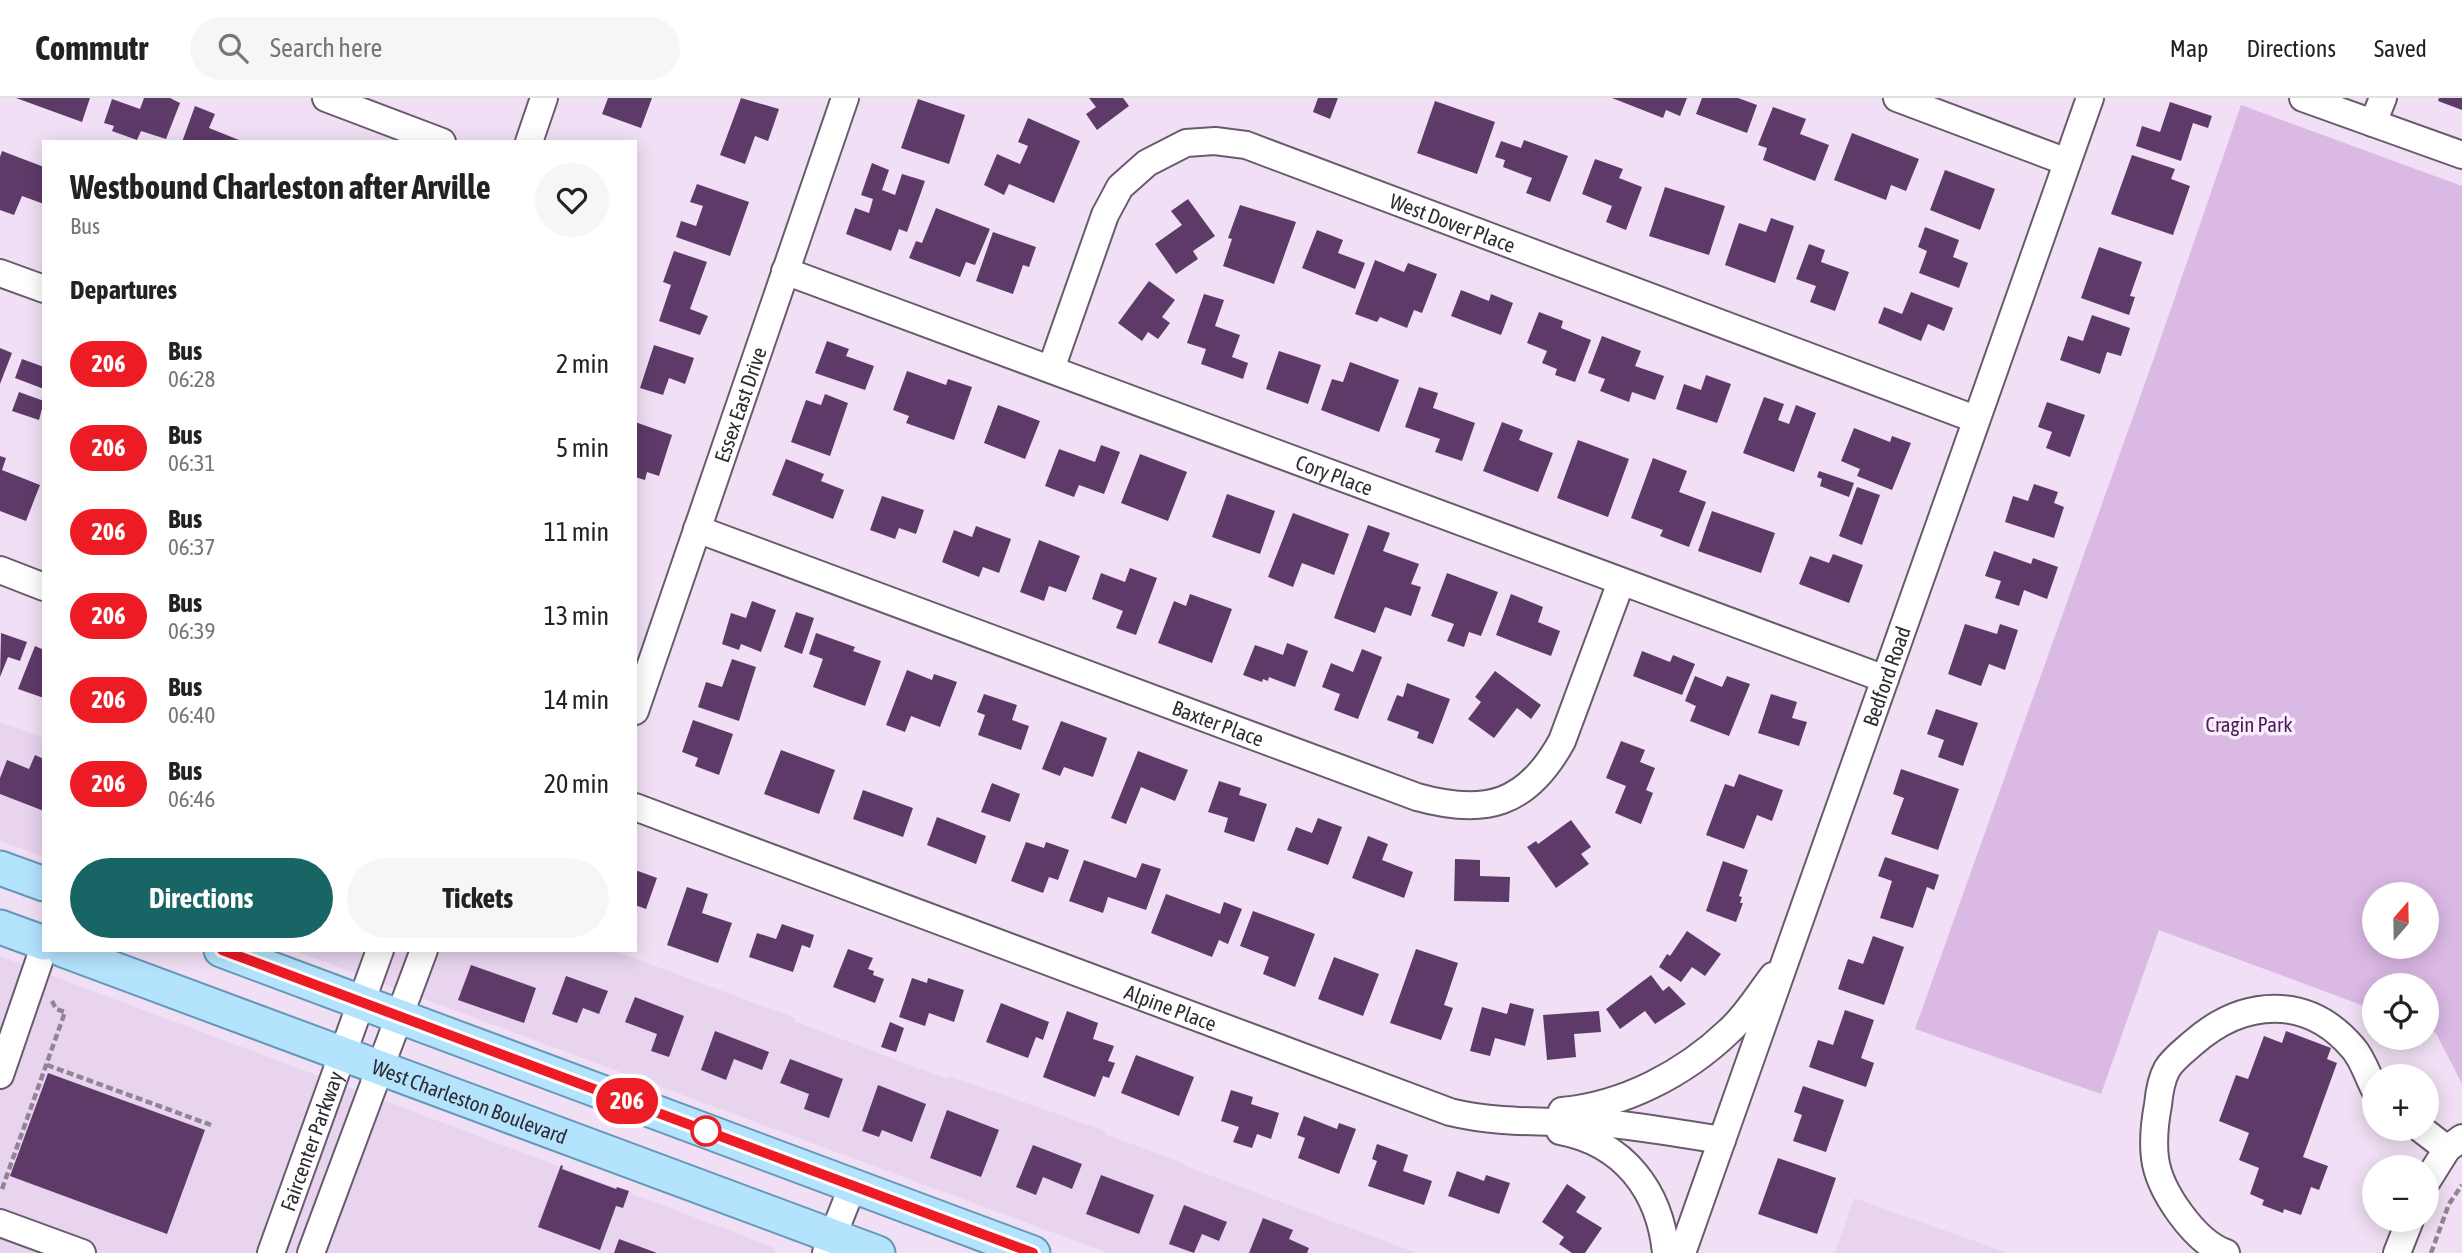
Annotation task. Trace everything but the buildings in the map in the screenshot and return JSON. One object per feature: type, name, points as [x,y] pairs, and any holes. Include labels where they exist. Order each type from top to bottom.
[{"type":"main road","points":[[0,868],[42,883]]},
{"type":"main road","points":[[0,927],[42,944]]},
{"type":"main road","name":"West Charleston Boulevard","points":[[70,952],[353,1029],[390,1043],[853,1185],[1033,1253]]},
{"type":"main road","name":"West Charleston Boulevard","points":[[225,952],[353,1029],[390,1043],[829,1245],[878,1253]]},
{"type":"street","points":[[326,98],[437,140]]},
{"type":"street","points":[[530,140],[544,98]]},
{"type":"street","name":"Essex East Drive","points":[[637,705],[845,98]]},
{"type":"street","points":[[1897,98],[2067,162]]},
{"type":"street","name":"Bedford Road","points":[[1682,1253],[2090,98]]},
{"type":"street","points":[[2303,98],[2462,155]]},
{"type":"street","points":[[2373,123],[2383,98]]},
{"type":"street","name":"West Dover Place","points":[[1051,369],[1105,215],[1120,187],[1147,163],[1164,153],[1186,143],[1215,141],[1246,145],[1975,419]]},
{"type":"street","name":"Cory Place","points":[[785,271],[1885,679]]},
{"type":"street","points":[[0,273],[42,288]]},
{"type":"street","name":"Baxter Place","points":[[697,529],[1417,797],[1447,805],[1474,806],[1510,796],[1536,780],[1552,760],[1562,741],[1621,582]]},
{"type":"street","points":[[0,570],[42,586]]},
{"type":"street","name":"Alpine Place","points":[[637,808],[1450,1112],[1476,1119],[1620,1125],[1722,1140]]},
{"type":"street","points":[[0,1075],[42,951]]},
{"type":"street","name":"Faircenter Parkway","points":[[271,1253],[379,952]]},
{"type":"street","name":"Faircenter Parkway","points":[[311,1253],[423,952]]},
{"type":"street","points":[[1504,1121],[1584,1109],[1615,1101],[1680,1069],[1730,1031],[1789,956]]},
{"type":"street","points":[[2226,1253],[2193,1232],[2168,1194],[2155,1159],[2156,1114],[2160,1088],[2167,1069],[2206,1032],[2233,1016],[2254,1009],[2280,1009],[2308,1015],[2329,1027],[2354,1048],[2362,1064]]},
{"type":"street","points":[[1504,1121],[1575,1134],[1615,1153],[1637,1176],[1655,1202],[1664,1231],[1667,1253]]},
{"type":"street","points":[[2439,1165],[2455,1143]]},
{"type":"street","points":[[829,1245],[853,1185]]},
{"type":"street","points":[[0,1223],[82,1253]]},
{"type":"street","points":[[2397,1253],[2405,1232]]},
{"type":"path","points":[[2,1189],[65,1012],[56,1009],[53,1004],[53,992]]},
{"type":"path","points":[[47,1065],[211,1125]]},
{"type":"path","points":[[2431,1253],[2449,1204],[2462,1185]]},
{"type":"shaded area","points":[[0,722],[42,737],[42,856],[0,841]]},
{"type":"shaded area","points":[[297,952],[617,952],[795,1018],[794,1021],[947,1079],[949,1076],[1106,1131],[1105,1134],[1183,1165],[1417,1253],[1108,1253]]},
{"type":"shaded area","points":[[0,956],[773,1247],[776,1253],[0,1253]]},
{"type":"shaded area","points":[[1854,1198],[2008,1253],[1835,1253]]},
{"type":"green space","name":"Cragin Park","points":[[2241,105],[2462,186],[2462,1084],[2439,1039],[2439,973],[2362,973],[2362,1005],[2159,930],[2101,1094],[1915,1029]]},
{"type":"bus line","name":"206","points":[[227,952],[1033,1253]]}]
